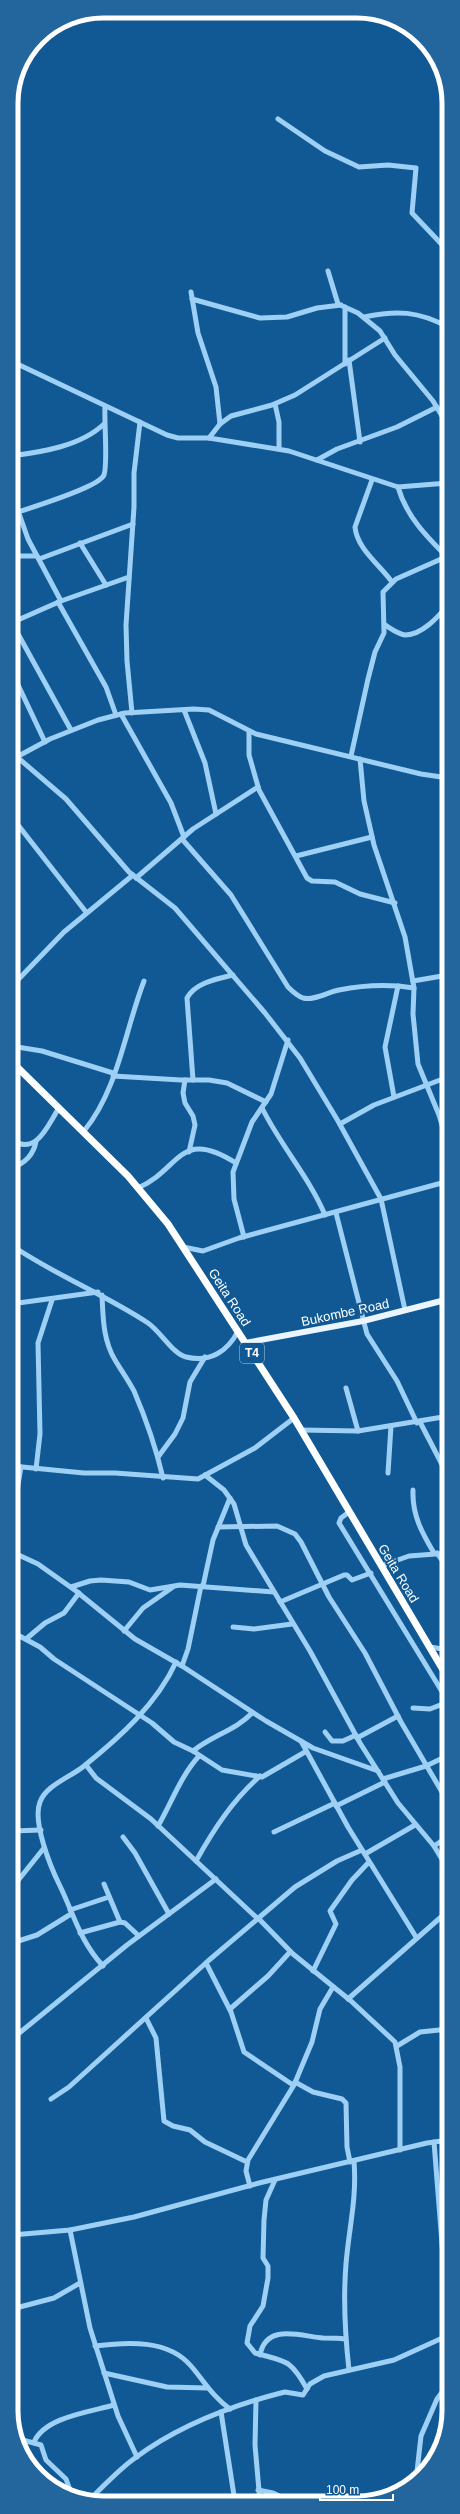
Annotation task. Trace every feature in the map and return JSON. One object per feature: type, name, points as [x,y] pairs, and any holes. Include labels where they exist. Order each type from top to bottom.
[{"type":"highway","name":"Geita Road","points":[[18,1068],[84,1131],[138,1188],[168,1224],[294,1418],[442,1668]]},
{"type":"main road","name":"Bukombe Road","points":[[246,1343],[363,1321],[442,1301]]},
{"type":"street","points":[[278,119],[325,151],[359,167],[388,165],[416,168],[412,213],[442,245]]},
{"type":"street","points":[[328,270],[335,298],[343,306],[364,317],[385,338],[442,416]]},
{"type":"street","points":[[191,292],[198,333],[216,387],[220,424]]},
{"type":"street","points":[[192,298],[260,318],[287,316],[317,308],[343,306]]},
{"type":"street","points":[[343,306],[344,364]]},
{"type":"street","points":[[364,317],[382,313],[412,313],[432,318],[442,324]]},
{"type":"street","points":[[209,438],[220,424],[231,416],[275,404],[308,387],[385,338]]},
{"type":"street","points":[[350,360],[360,442]]},
{"type":"street","points":[[18,364],[105,407],[178,438],[209,438],[279,450],[317,460],[372,480],[398,487],[442,483]]},
{"type":"street","points":[[275,404],[279,422],[279,450]]},
{"type":"street","points":[[105,407],[104,424],[106,465],[104,476],[98,482],[18,512],[23,528],[59,602],[106,687],[119,715],[171,803],[183,838],[231,896],[288,988],[295,994],[310,998],[339,990],[383,985],[414,988]]},
{"type":"street","points":[[317,460],[337,449],[360,442],[397,427],[437,407]]},
{"type":"street","points":[[132,713],[127,661],[129,577],[133,524],[134,473],[140,422]]},
{"type":"street","points":[[18,455],[44,451],[77,441],[104,424]]},
{"type":"street","points":[[372,480],[355,527],[356,535],[392,582]]},
{"type":"street","points":[[398,487],[402,501],[410,515],[442,550]]},
{"type":"street","points":[[18,557],[38,558],[133,524]]},
{"type":"street","points":[[80,543],[106,585]]},
{"type":"street","points":[[351,756],[362,702],[385,625],[383,592],[392,582],[442,560]]},
{"type":"street","points":[[18,620],[59,602],[129,577]]},
{"type":"street","points":[[385,625],[403,635],[412,634],[426,627],[442,611]]},
{"type":"street","points":[[18,634],[71,730]]},
{"type":"street","points":[[18,685],[45,742]]},
{"type":"street","points":[[184,710],[205,763],[216,814]]},
{"type":"street","points":[[405,1310],[381,1199],[340,1124],[288,1040],[175,908],[134,877],[66,799],[18,757],[71,730],[119,715],[184,710],[210,710],[249,731],[421,774],[442,777]]},
{"type":"street","points":[[249,731],[249,755],[258,787],[310,880],[335,882],[360,894],[395,903]]},
{"type":"street","points":[[360,759],[364,801],[372,836],[405,937],[414,988],[415,1040],[418,1064],[442,1128]]},
{"type":"street","points":[[18,980],[86,912],[216,814],[258,787]]},
{"type":"street","points":[[18,825],[86,912]]},
{"type":"street","points":[[296,856],[372,836]]},
{"type":"street","points":[[193,1080],[187,998],[190,993],[200,985],[232,975]]},
{"type":"street","points":[[413,981],[442,977]]},
{"type":"street","points":[[84,1131],[95,1118],[113,1074],[144,981]]},
{"type":"street","points":[[394,1097],[385,1047],[398,986]]},
{"type":"street","points":[[244,1237],[232,1184],[236,1163],[252,1122],[266,1102],[288,1040]]},
{"type":"street","points":[[18,1047],[42,1051],[113,1074],[185,1080],[209,1080],[227,1084],[266,1102]]},
{"type":"street","points":[[340,1124],[394,1097],[442,1079]]},
{"type":"street","points":[[185,1080],[184,1098],[194,1125],[189,1152]]},
{"type":"street","points":[[18,1166],[29,1157],[36,1140],[59,1108]]},
{"type":"street","points":[[262,1108],[279,1140],[298,1164],[312,1187],[326,1215]]},
{"type":"street","points":[[18,1143],[26,1146],[36,1140]]},
{"type":"street","points":[[138,1188],[152,1182],[170,1162],[189,1152],[206,1149],[214,1151],[236,1163]]},
{"type":"street","points":[[183,1247],[203,1251],[244,1237],[336,1213],[442,1183]]},
{"type":"street","points":[[336,1213],[363,1321],[373,1346],[396,1381],[442,1465]]},
{"type":"street","points":[[18,1249],[43,1264],[100,1294],[150,1324],[164,1337],[179,1355],[186,1358],[216,1355],[231,1345],[238,1331]]},
{"type":"street","points":[[18,1303],[100,1294]]},
{"type":"street","points":[[100,1294],[107,1341],[114,1359],[134,1392],[158,1457],[163,1478]]},
{"type":"street","points":[[36,1469],[40,1434],[38,1343],[52,1300]]},
{"type":"street","points":[[158,1457],[175,1434],[183,1418],[190,1382],[205,1357]]},
{"type":"street","points":[[346,1388],[358,1431]]},
{"type":"street","points":[[301,1430],[358,1431],[442,1417]]},
{"type":"street","points":[[18,1467],[84,1473],[115,1473],[192,1480],[206,1475],[255,1448],[294,1418]]},
{"type":"street","points":[[388,1473],[391,1426]]},
{"type":"street","points":[[18,1485],[21,1468]]},
{"type":"street","points":[[206,1475],[224,1490],[230,1498],[246,1545],[292,1624],[310,1651],[356,1737],[415,1825],[434,1846],[442,1859]]},
{"type":"street","points":[[413,1490],[414,1512],[418,1526],[442,1562]]},
{"type":"street","points":[[182,1666],[188,1649],[202,1586],[218,1527],[230,1498]]},
{"type":"street","points":[[349,1512],[340,1518],[339,1523],[371,1573],[442,1692]]},
{"type":"street","points":[[218,1527],[240,1525],[276,1526],[294,1534],[365,1654],[398,1716],[442,1792]]},
{"type":"street","points":[[381,1566],[408,1556],[442,1553]]},
{"type":"street","points":[[18,1555],[38,1564],[71,1587],[124,1631],[176,1662],[252,1713],[325,1753],[378,1771]]},
{"type":"street","points":[[280,1602],[344,1575],[356,1580],[371,1573]]},
{"type":"street","points":[[71,1587],[96,1580],[129,1582],[150,1590],[175,1586],[202,1586],[274,1592]]},
{"type":"street","points":[[124,1631],[143,1608],[175,1586]]},
{"type":"street","points":[[26,1639],[45,1623],[64,1613],[79,1593]]},
{"type":"street","points":[[232,1627],[254,1629],[292,1624]]},
{"type":"street","points":[[18,1635],[160,1729],[174,1742],[193,1751],[222,1770],[260,1776]]},
{"type":"street","points":[[430,1647],[442,1649]]},
{"type":"street","points":[[102,1966],[87,1948],[46,1858],[39,1807],[46,1792],[86,1765],[139,1715],[171,1673],[176,1662]]},
{"type":"street","points":[[413,1708],[430,1709],[442,1704]]},
{"type":"street","points":[[193,1751],[220,1733],[242,1723],[252,1713]]},
{"type":"street","points":[[325,1732],[332,1741],[343,1741],[356,1737],[398,1716]]},
{"type":"street","points":[[301,1741],[335,1805],[416,1937]]},
{"type":"street","points":[[196,1861],[220,1820],[243,1791],[260,1776],[306,1752]]},
{"type":"street","points":[[158,1826],[171,1803],[181,1779],[199,1756]]},
{"type":"street","points":[[274,1832],[335,1805],[384,1780],[426,1766],[442,1758]]},
{"type":"street","points":[[86,1765],[96,1778],[158,1826],[258,1919],[290,1952],[348,1999],[383,2030],[397,2046],[400,2067],[400,2150]]},
{"type":"street","points":[[51,2099],[70,2087],[206,1963],[295,1887],[337,1861],[363,1852],[415,1825]]},
{"type":"street","points":[[18,1831],[41,1830]]},
{"type":"street","points":[[123,1837],[135,1853],[169,1914]]},
{"type":"street","points":[[434,1846],[442,1841]]},
{"type":"street","points":[[18,1880],[44,1848]]},
{"type":"street","points":[[313,1971],[336,1924],[330,1911],[352,1880],[369,1862]]},
{"type":"street","points":[[18,2034],[139,1936],[216,1879]]},
{"type":"street","points":[[104,1884],[120,1922]]},
{"type":"street","points":[[18,1941],[37,1935],[70,1912],[109,1897]]},
{"type":"street","points":[[348,1999],[416,1937],[442,1916]]},
{"type":"street","points":[[80,1933],[120,1922],[125,1923],[139,1936]]},
{"type":"street","points":[[230,2009],[274,1971],[290,1952]]},
{"type":"street","points":[[206,1963],[230,2009],[244,2052],[294,2084],[313,2092],[342,2100],[346,2103],[347,2148],[352,2161],[355,2203],[346,2263],[345,2338],[349,2370]]},
{"type":"street","points":[[250,2186],[246,2171],[248,2162],[294,2084],[312,2042],[320,2009],[333,1987]]},
{"type":"street","points":[[146,2018],[156,2038],[164,2121],[168,2124],[195,2133],[205,2142],[248,2162]]},
{"type":"street","points":[[397,2046],[420,2032],[442,2030]]},
{"type":"street","points":[[18,2235],[70,2230],[134,2217],[250,2186],[442,2141]]},
{"type":"street","points":[[434,2142],[442,2256]]},
{"type":"street","points":[[275,2180],[266,2200],[264,2220],[262,2252],[268,2266],[268,2278],[263,2306],[250,2326],[247,2337],[248,2347],[255,2353],[278,2359],[294,2367],[307,2389]]},
{"type":"street","points":[[70,2230],[83,2304],[95,2346],[126,2438],[137,2457]]},
{"type":"street","points":[[18,2307],[54,2298],[80,2283]]},
{"type":"street","points":[[260,2355],[265,2342],[274,2335],[290,2333],[345,2338]]},
{"type":"street","points":[[94,2495],[137,2457],[198,2421],[230,2408],[285,2392],[301,2396],[306,2394],[307,2389],[313,2382],[324,2376],[394,2360],[442,2339]]},
{"type":"street","points":[[95,2346],[135,2344],[171,2350],[189,2364],[207,2388],[230,2408]]},
{"type":"street","points":[[104,2373],[167,2387],[207,2388]]},
{"type":"street","points":[[417,2471],[420,2436],[437,2399],[442,2392]]},
{"type":"street","points":[[256,2400],[255,2445],[259,2496]]},
{"type":"street","points":[[34,2442],[40,2432],[53,2422],[114,2405]]},
{"type":"street","points":[[221,2412],[235,2496]]},
{"type":"street","points":[[24,2440],[34,2442],[44,2449],[46,2460],[66,2479],[69,2489]]},
{"type":"street","points":[[258,2490],[274,2493],[280,2496]]}]
